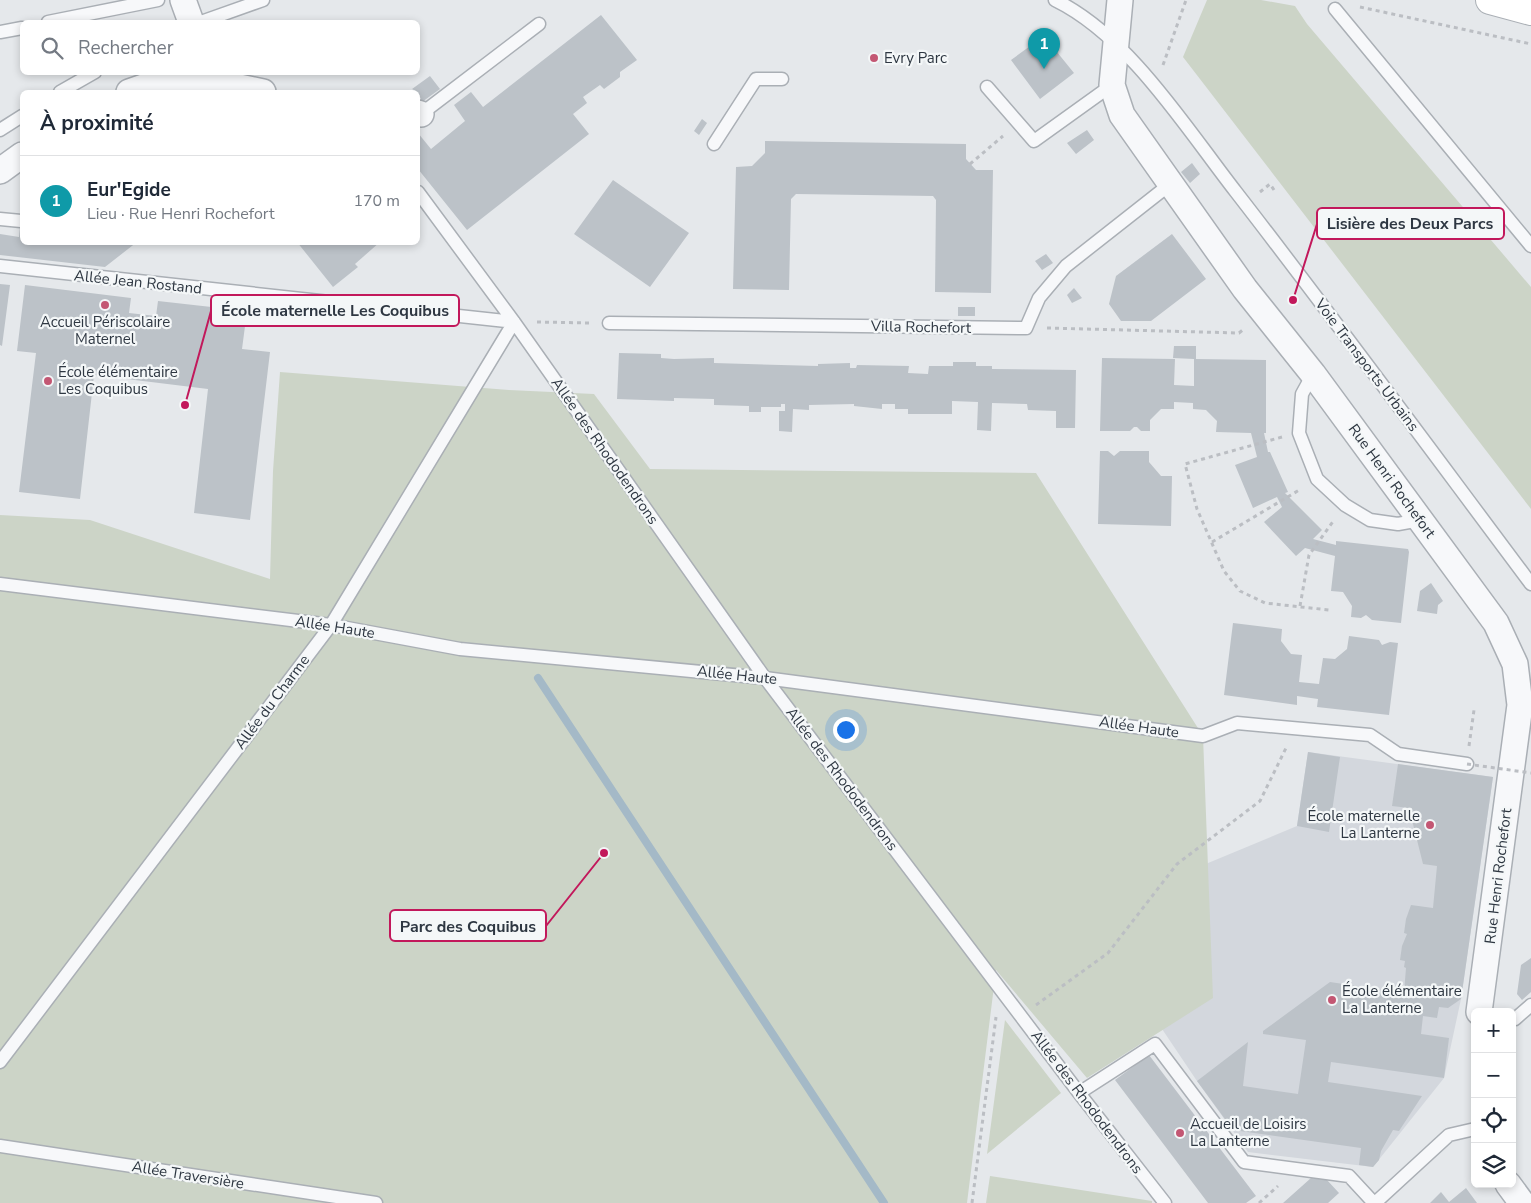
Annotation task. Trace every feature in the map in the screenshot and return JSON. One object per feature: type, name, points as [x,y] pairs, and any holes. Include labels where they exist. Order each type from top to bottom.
[{"type":"main road","points":[[1490,0],[1531,11]]},
{"type":"street","points":[[183,0],[190,20]]},
{"type":"street","name":"Rue Henri Rochefort","points":[[1120,0],[1112,86],[1122,115],[1169,185],[1265,314],[1313,374],[1496,623],[1515,664],[1520,704],[1480,1008]]},
{"type":"street","points":[[135,90],[149,85],[205,76],[256,90]]},
{"type":"street","points":[[0,171],[20,156]]},
{"type":"street","points":[[1511,1188],[1522,1203]]},
{"type":"lane","points":[[58,20],[158,0]]},
{"type":"lane","points":[[207,20],[264,0]]},
{"type":"lane","name":"Voie Transports Urbains","points":[[1055,0],[1117,43],[1140,68],[1258,220],[1531,584]]},
{"type":"lane","points":[[1335,8],[1531,246]]},
{"type":"lane","points":[[420,113],[539,24]]},
{"type":"lane","points":[[0,32],[20,28]]},
{"type":"lane","points":[[64,90],[90,75]]},
{"type":"lane","points":[[714,144],[756,79],[782,79]]},
{"type":"lane","points":[[987,87],[1034,141],[1112,86]]},
{"type":"lane","points":[[0,130],[20,117]]},
{"type":"lane","points":[[1026,328],[1039,298],[1066,266],[1169,185]]},
{"type":"lane","name":"Allée des Rhododendrons","points":[[420,195],[514,322],[765,678],[1164,1203]]},
{"type":"lane","points":[[0,219],[20,221]]},
{"type":"lane","name":"Allée Jean Rostand","points":[[0,266],[514,322]]},
{"type":"lane","name":"Allée du Charme","points":[[0,1062],[331,624],[514,322]]},
{"type":"lane","name":"Villa Rochefort","points":[[609,323],[1026,328]]},
{"type":"lane","points":[[1313,374],[1302,394],[1299,433],[1317,479],[1345,505],[1370,520],[1398,524],[1420,520]]},
{"type":"lane","name":"Allée Haute","points":[[0,584],[331,624],[460,649],[765,678],[1203,736],[1237,723],[1370,735],[1398,754],[1467,764]]},
{"type":"lane","points":[[1516,1016],[1531,1005]]},
{"type":"lane","points":[[1516,1018],[1531,1018]]},
{"type":"lane","points":[[1079,1093],[1155,1044],[1244,1162],[1349,1176],[1375,1203],[1449,1135],[1471,1130]]},
{"type":"lane","name":"Allée Traversière","points":[[0,1146],[376,1203]]},
{"type":"path","points":[[1356,6],[1531,44]]},
{"type":"path","points":[[970,164],[1019,123]]},
{"type":"path","points":[[1260,192],[1270,184],[1274,190]]},
{"type":"path","points":[[1026,328],[1239,333],[1265,314]]},
{"type":"path","points":[[514,322],[609,323]]},
{"type":"path","points":[[1299,433],[1185,464],[1197,509],[1224,571],[1240,591],[1265,603],[1329,610]]},
{"type":"path","points":[[1212,542],[1317,479]]},
{"type":"path","points":[[1300,606],[1309,555],[1345,505]]},
{"type":"path","points":[[1474,710],[1467,764],[1531,773]]},
{"type":"path","points":[[1022,1015],[1108,953],[1177,864],[1260,801],[1288,746]]},
{"type":"path","points":[[972,1203],[1000,989]]},
{"type":"shaded area","points":[[1207,0],[1261,0],[1295,6],[1307,24],[1531,287],[1531,509],[1183,57]]},
{"type":"shaded area","points":[[280,372],[509,390],[594,394],[650,469],[1036,473],[1203,736],[1213,998],[1087,1078],[996,970],[967,1203],[0,1203],[0,515],[90,520],[270,579],[273,471]]},
{"type":"shaded area","points":[[1308,752],[1493,777],[1461,999],[1444,1078],[1373,1167],[1248,1152],[1197,1081],[1117,962],[1184,873],[1297,826]]},
{"type":"shaded area","points":[[1005,1020],[1061,1093],[987,1154]]},
{"type":"shaded area","points":[[990,1176],[1152,1201],[1152,1203],[986,1203]]},
{"type":"building","points":[[601,15],[637,60],[620,72],[620,77],[604,89],[600,85],[583,97],[587,103],[573,114],[589,134],[467,230],[420,171],[420,135],[431,149],[465,121],[454,105],[471,92],[483,107]]},
{"type":"building","points":[[1044,36],[1074,73],[1040,99],[1011,60]]},
{"type":"building","points":[[430,76],[440,89],[422,102],[420,90],[412,89]]},
{"type":"building","points":[[702,119],[707,123],[699,135],[694,131]]},
{"type":"building","points":[[1087,130],[1094,140],[1076,154],[1067,143]]},
{"type":"building","points":[[765,141],[966,144],[966,159],[976,170],[993,170],[991,293],[935,292],[936,200],[933,196],[796,194],[791,199],[789,290],[733,289],[736,167],[752,166],[765,153]]},
{"type":"building","points":[[1192,163],[1200,174],[1190,183],[1181,172]]},
{"type":"building","points":[[613,180],[689,233],[650,287],[574,234]]},
{"type":"building","points":[[20,227],[20,245],[133,245],[105,267],[0,255],[0,234],[19,237]]},
{"type":"building","points":[[1172,234],[1206,279],[1151,321],[1121,321],[1109,304],[1116,276]]},
{"type":"building","points":[[299,245],[377,245],[355,264],[358,267],[333,287]]},
{"type":"building","points":[[1046,254],[1053,263],[1042,270],[1035,261]]},
{"type":"building","points":[[0,284],[10,285],[2,346],[0,345]]},
{"type":"building","points":[[25,285],[131,298],[129,313],[156,316],[158,301],[247,311],[242,349],[270,352],[250,520],[194,513],[208,389],[94,375],[80,499],[19,492],[36,353],[17,351]]},
{"type":"building","points":[[1074,288],[1082,298],[1072,303],[1067,295]]},
{"type":"building","points":[[958,307],[975,307],[975,316],[958,316]]},
{"type":"building","points":[[1174,346],[1196,346],[1196,359],[1266,360],[1266,433],[1264,433],[1268,452],[1270,452],[1288,492],[1285,493],[1322,530],[1313,539],[1336,545],[1336,541],[1408,549],[1401,623],[1372,620],[1366,615],[1361,618],[1351,617],[1352,606],[1343,592],[1331,591],[1335,556],[1305,548],[1296,556],[1264,522],[1282,507],[1277,497],[1253,508],[1235,465],[1257,457],[1251,433],[1216,432],[1217,421],[1206,410],[1193,409],[1193,403],[1174,402],[1174,409],[1161,409],[1150,420],[1150,431],[1141,431],[1134,427],[1130,431],[1100,431],[1102,358],[1175,359],[1174,385],[1194,386],[1194,359],[1173,358]]},
{"type":"building","points":[[619,353],[661,354],[661,358],[674,359],[714,358],[714,363],[818,366],[818,364],[850,363],[850,368],[856,368],[857,365],[909,366],[908,373],[928,374],[929,366],[953,366],[953,362],[976,362],[976,366],[992,366],[992,369],[1076,370],[1075,428],[1056,428],[1056,411],[1028,410],[1027,404],[992,403],[991,431],[977,430],[978,402],[952,401],[952,414],[908,414],[908,409],[895,409],[895,404],[882,404],[882,409],[854,406],[854,404],[809,405],[809,410],[793,409],[792,432],[779,431],[779,411],[785,411],[785,404],[781,404],[781,407],[761,407],[761,412],[749,412],[749,406],[714,405],[714,399],[674,398],[674,401],[617,399]]},
{"type":"building","points":[[1100,451],[1108,451],[1114,456],[1120,451],[1149,451],[1149,462],[1161,476],[1172,476],[1171,526],[1098,524]]},
{"type":"building","points":[[1431,583],[1443,601],[1438,605],[1437,614],[1417,611],[1420,591]]},
{"type":"building","points":[[1233,623],[1282,629],[1281,641],[1291,654],[1302,655],[1299,682],[1319,684],[1323,658],[1335,659],[1347,649],[1349,636],[1379,640],[1382,645],[1390,642],[1398,643],[1389,715],[1317,707],[1318,699],[1297,696],[1297,705],[1224,695]]},
{"type":"building","points":[[1308,752],[1340,757],[1329,832],[1297,826]]},
{"type":"building","points":[[1398,764],[1493,777],[1461,999],[1448,1008],[1439,1007],[1437,1018],[1423,1016],[1421,1034],[1449,1038],[1444,1078],[1331,1062],[1328,1082],[1422,1096],[1399,1131],[1393,1130],[1381,1151],[1379,1160],[1373,1167],[1359,1165],[1361,1148],[1233,1130],[1197,1081],[1248,1042],[1243,1086],[1298,1094],[1306,1040],[1263,1034],[1263,1031],[1330,982],[1404,993],[1406,968],[1404,967],[1405,961],[1400,960],[1402,946],[1407,934],[1404,933],[1406,919],[1411,905],[1433,908],[1437,866],[1423,864],[1409,808],[1392,806]]},
{"type":"building","points":[[1531,958],[1531,992],[1522,1000],[1517,994],[1521,965]]},
{"type":"building","points":[[1149,1055],[1256,1196],[1246,1203],[1208,1203],[1115,1080]]},
{"type":"building","points":[[1311,1178],[1327,1180],[1339,1193],[1328,1203],[1283,1203]]},
{"type":"building","points":[[1466,1188],[1477,1203],[1430,1203],[1441,1192],[1449,1202]]},
{"type":"waterway","points":[[538,678],[884,1203]]},
{"type":"place","name":"Evry Parc","points":[[874,58]]},
{"type":"place","name":"Eur'Egide","points":[[1044,69]]},
{"type":"place","name":"Lisière des Deux Parcs","points":[[1293,300]]},
{"type":"place","name":"Accueil Périscolaire Maternel","points":[[105,305]]},
{"type":"place","name":"École élémentaire Les Coquibus","points":[[48,381]]},
{"type":"place","name":"École maternelle Les Coquibus","points":[[185,405]]},
{"type":"place","name":"École maternelle La Lanterne","points":[[1430,825]]},
{"type":"place","name":"Parc des Coquibus","points":[[604,853]]},
{"type":"place","name":"École élémentaire La Lanterne","points":[[1332,1000]]},
{"type":"place","name":"Accueil de Loisirs La Lanterne","points":[[1180,1133]]}]
